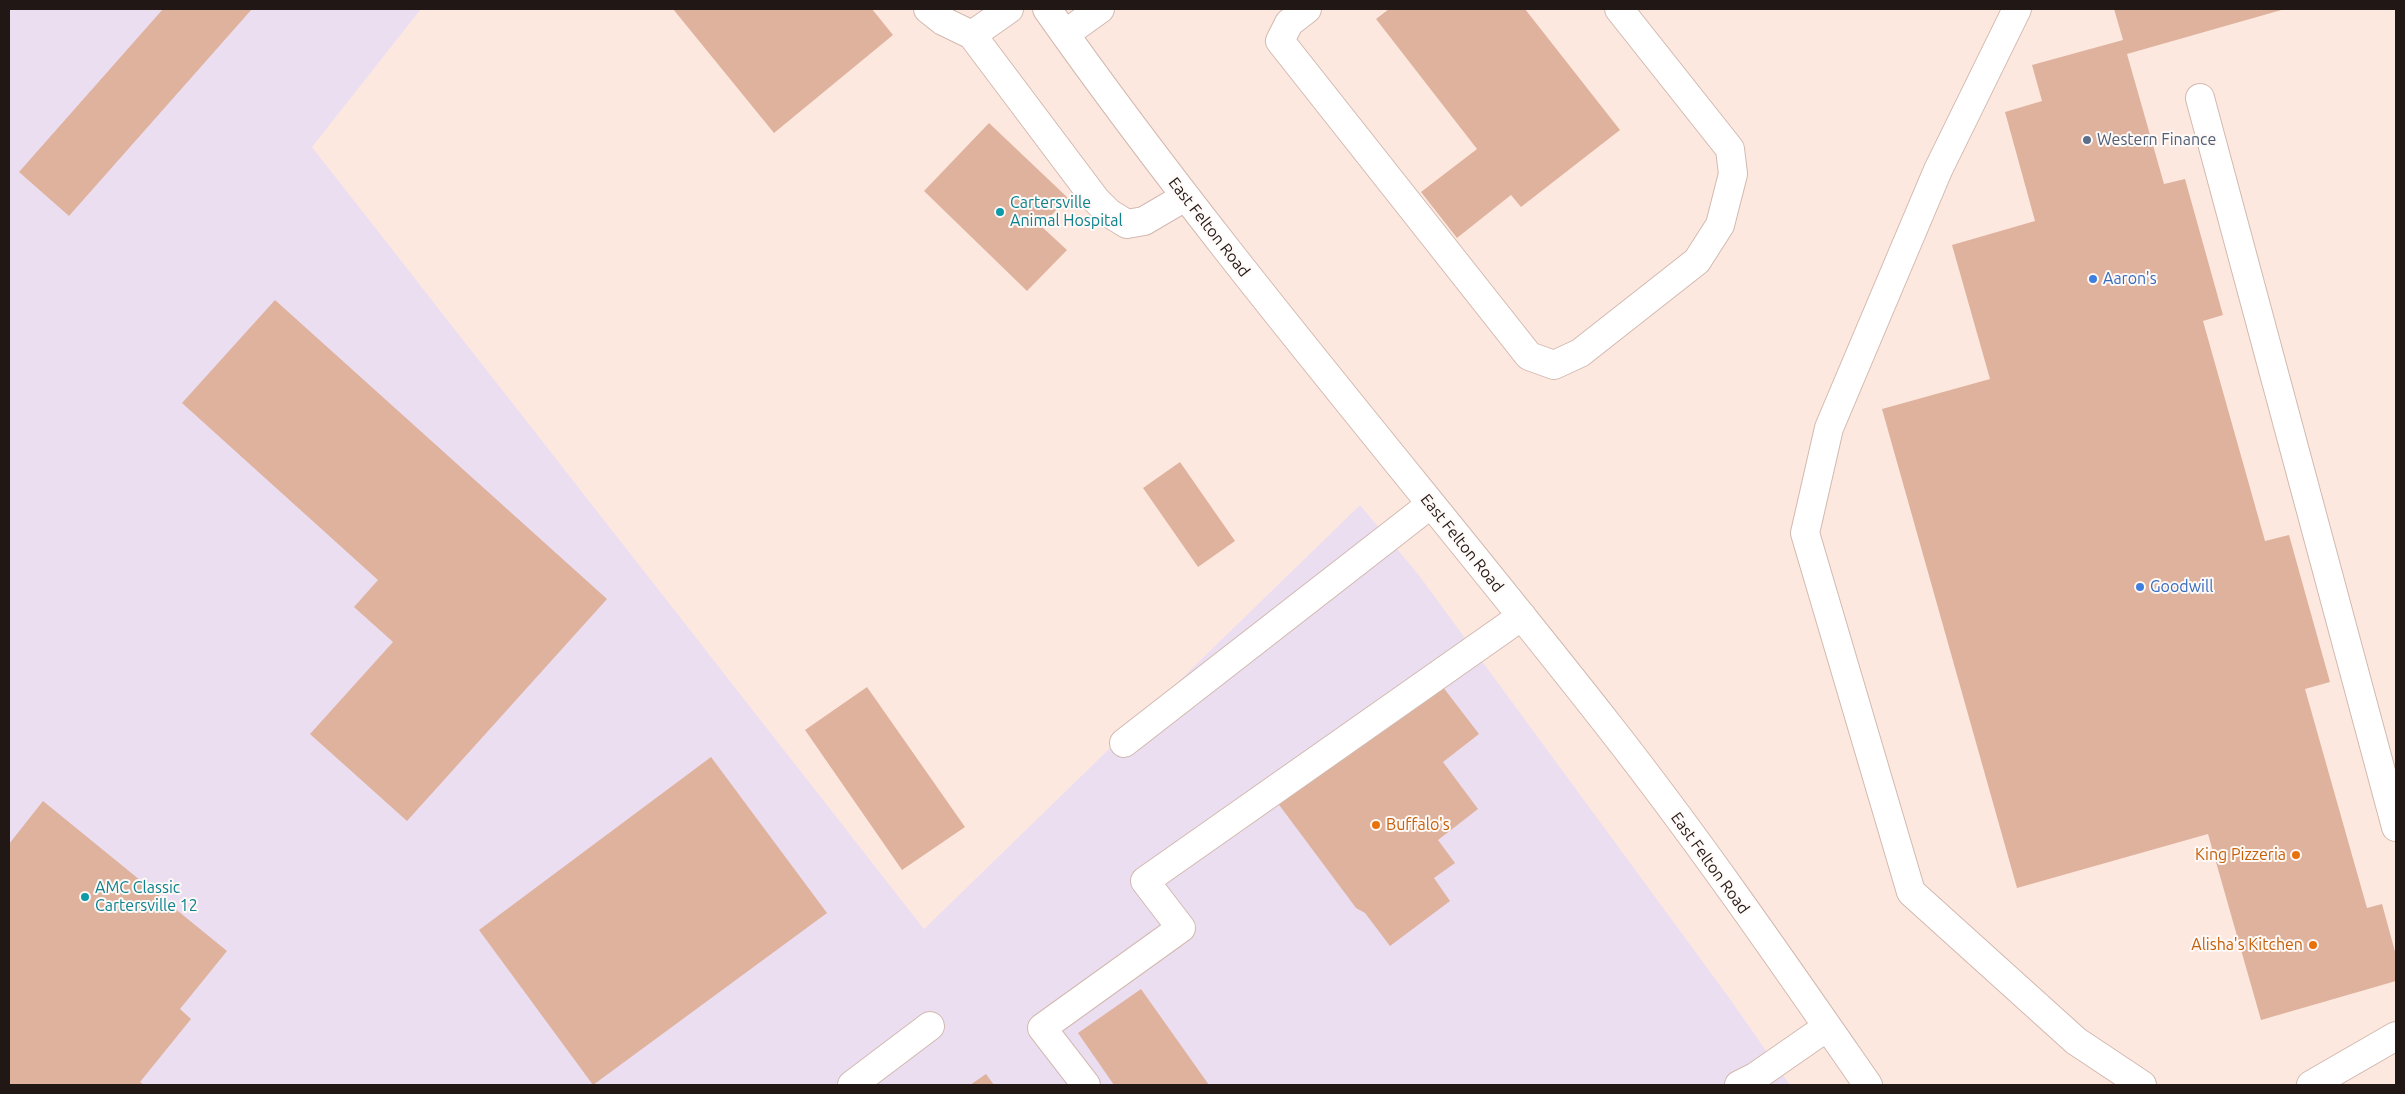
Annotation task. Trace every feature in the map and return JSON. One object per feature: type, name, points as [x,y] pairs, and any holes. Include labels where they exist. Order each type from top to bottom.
[{"type":"street","points":[[928,9],[942,21],[972,35],[1096,200],[1109,213],[1128,224],[1144,221],[1185,197]]},
{"type":"street","points":[[972,35],[1009,9]]},
{"type":"street","name":"East Felton Road","points":[[1047,9],[1185,197],[1612,729],[1688,832],[1868,1085]]},
{"type":"street","points":[[1065,34],[1100,9]]},
{"type":"street","points":[[1307,9],[1289,23],[1280,41],[1529,356],[1554,365],[1580,353],[1697,261],[1720,225],[1733,174],[1730,149],[1619,9]]},
{"type":"street","points":[[2017,9],[1938,170],[1829,428],[1805,533],[1911,892],[2076,1040],[2142,1085]]},
{"type":"street","points":[[2200,98],[2396,827]]},
{"type":"street","points":[[1124,743],[1431,504]]},
{"type":"street","points":[[1086,1085],[1042,1028],[1181,928],[1145,881],[1522,616]]},
{"type":"street","points":[[852,1085],[930,1026]]},
{"type":"street","points":[[1739,1085],[1755,1077],[1827,1026]]},
{"type":"street","points":[[2311,1085],[2396,1036]]},
{"type":"shaded area","points":[[9,9],[421,9],[312,147],[924,929],[1360,505],[1418,574],[1730,999],[1790,1085],[9,1085]]},
{"type":"building","points":[[163,9],[252,9],[69,216],[19,172]]},
{"type":"building","points":[[673,9],[872,9],[893,35],[774,133]]},
{"type":"building","points":[[1389,9],[1525,9],[1620,130],[1521,207],[1511,195],[1457,238],[1421,192],[1477,149],[1376,19]]},
{"type":"building","points":[[2114,9],[2285,9],[2127,54],[2164,184],[2185,179],[2223,315],[2203,321],[2265,541],[2289,535],[2330,682],[2305,689],[2367,908],[2382,904],[2396,955],[2396,981],[2261,1020],[2208,834],[2017,888],[1882,409],[1990,379],[1952,245],[2035,221],[2005,112],[2042,101],[2032,65],[2123,40]]},
{"type":"building","name":"Cartersville Animal Hospital","points":[[989,123],[1068,198],[1041,226],[1067,250],[1027,291],[924,191]]},
{"type":"building","points":[[275,300],[607,599],[407,821],[310,734],[393,642],[354,607],[378,580],[182,403]]},
{"type":"building","points":[[1180,462],[1235,541],[1198,567],[1143,488]]},
{"type":"building","name":"Buffalo's","points":[[1436,678],[1479,734],[1443,762],[1478,809],[1438,840],[1455,863],[1434,878],[1450,901],[1390,946],[1365,913],[1356,908],[1274,798]]},
{"type":"building","points":[[867,687],[965,827],[902,870],[805,730]]},
{"type":"building","points":[[711,757],[827,913],[593,1085],[479,930]]},
{"type":"building","name":"AMC Classic Cartersville 12","points":[[43,801],[227,951],[180,1009],[191,1019],[140,1082],[144,1085],[9,1085],[9,844]]},
{"type":"building","points":[[1141,989],[1209,1085],[1114,1085],[1078,1033]]},
{"type":"building","points":[[986,1074],[994,1085],[970,1085]]},
{"type":"place","name":"Western Finance","points":[[2087,140]]},
{"type":"place","name":"Cartersville Animal Hospital","points":[[1000,212]]},
{"type":"place","name":"Aaron's","points":[[2093,279]]},
{"type":"place","name":"Goodwill","points":[[2140,587]]},
{"type":"place","name":"Buffalo's","points":[[1376,825]]},
{"type":"place","name":"King Pizzeria","points":[[2296,855]]},
{"type":"place","name":"AMC Classic Cartersville 12","points":[[85,897]]},
{"type":"place","name":"Alisha's Kitchen","points":[[2313,945]]}]
